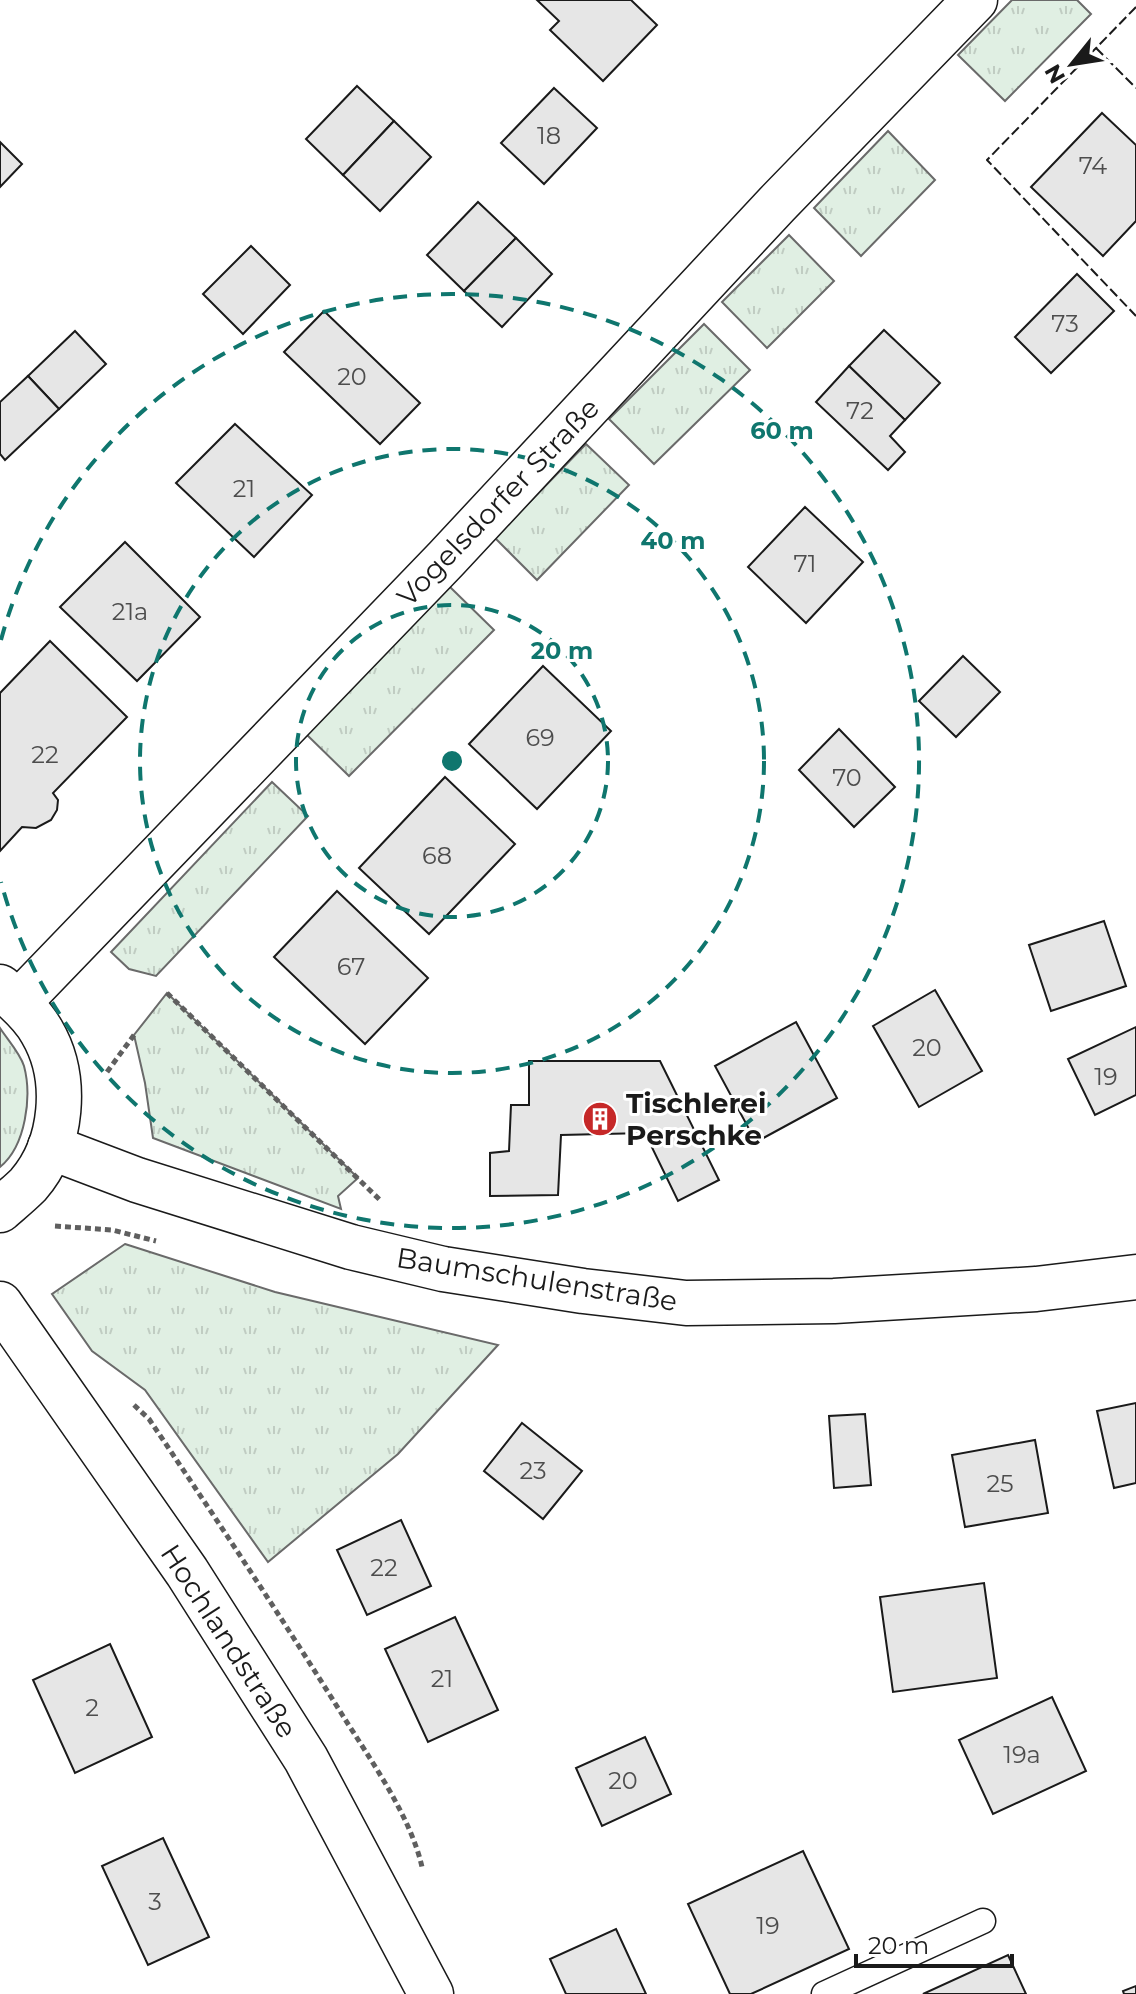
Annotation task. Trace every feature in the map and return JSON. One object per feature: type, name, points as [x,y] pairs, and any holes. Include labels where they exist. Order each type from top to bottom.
[{"type":"street","name":"Vogelsdorfer Straße","points":[[9,994],[446,559],[787,194],[975,0]]},
{"type":"street","points":[[0,1210],[29,1183],[50,1147],[59,1108],[57,1069],[43,1033],[9,994]]},
{"type":"street","name":"Baumschulenstraße","points":[[50,1147],[137,1180],[351,1247],[443,1269],[598,1293],[686,1303],[834,1301],[1036,1289],[1136,1277]]},
{"type":"street","name":"Hochlandstraße","points":[[0,1304],[187,1572],[306,1759],[431,1994]]},
{"type":"lane","points":[[824,1994],[983,1921]]},
{"type":"path","points":[[167,993],[392,1211]]},
{"type":"path","points":[[99,1083],[134,1035]]},
{"type":"path","points":[[48,1225],[112,1230]]},
{"type":"green space","points":[[1012,0],[1077,0],[1091,14],[1005,101],[958,55]]},
{"type":"green space","points":[[888,131],[935,180],[861,256],[814,208]]},
{"type":"green space","points":[[789,235],[834,281],[767,348],[722,302]]},
{"type":"green space","points":[[704,324],[750,370],[654,464],[609,419]]},
{"type":"green space","points":[[586,444],[629,485],[537,580],[495,538]]},
{"type":"green space","points":[[450,587],[494,630],[349,776],[305,733]]},
{"type":"green space","points":[[272,782],[308,816],[156,976],[129,969],[111,952]]},
{"type":"green space","points":[[167,993],[358,1178],[338,1196],[341,1209],[153,1138],[134,1035]]},
{"type":"green space","points":[[0,1028],[24,1066],[27,1106],[16,1147],[0,1167]]},
{"type":"green space","points":[[125,1244],[275,1292],[498,1345],[398,1454],[268,1562],[145,1390],[92,1351],[52,1294]]},
{"type":"building","points":[[537,0],[631,0],[657,25],[603,81],[550,30],[559,21]]},
{"type":"building","points":[[357,86],[394,121],[343,175],[306,139]]},
{"type":"building","points":[[554,88],[597,128],[544,184],[501,143]]},
{"type":"building","points":[[1102,113],[1136,145],[1136,221],[1103,256],[1031,187]]},
{"type":"building","points":[[394,121],[431,157],[380,211],[343,175]]},
{"type":"building","points":[[0,142],[22,164],[0,187]]},
{"type":"building","points":[[478,202],[516,238],[464,291],[427,255]]},
{"type":"building","points":[[516,238],[552,274],[502,327],[464,291]]},
{"type":"building","points":[[251,246],[290,285],[243,334],[203,294]]},
{"type":"building","points":[[1077,274],[1114,311],[1051,373],[1015,337]]},
{"type":"building","points":[[324,311],[420,403],[380,444],[284,352]]},
{"type":"building","points":[[884,330],[940,383],[905,420],[849,366]]},
{"type":"building","points":[[75,331],[106,364],[59,409],[28,376]]},
{"type":"building","points":[[849,366],[905,420],[890,436],[905,452],[888,470],[816,402]]},
{"type":"building","points":[[28,376],[59,409],[5,460],[0,454],[0,402]]},
{"type":"building","points":[[235,424],[312,495],[254,557],[176,483]]},
{"type":"building","points":[[805,507],[863,562],[806,623],[748,567]]},
{"type":"building","points":[[125,542],[200,617],[137,681],[60,607]]},
{"type":"building","points":[[50,641],[127,717],[53,793],[58,800],[51,820],[36,828],[22,827],[0,851],[0,693]]},
{"type":"building","points":[[963,656],[1000,692],[956,737],[919,701]]},
{"type":"building","points":[[543,666],[611,731],[537,809],[469,744]]},
{"type":"building","points":[[839,729],[895,787],[854,827],[799,770]]},
{"type":"building","points":[[445,777],[515,844],[429,934],[359,868]]},
{"type":"building","points":[[337,891],[428,978],[365,1044],[274,957]]},
{"type":"building","points":[[1104,921],[1126,986],[1051,1011],[1029,945]]},
{"type":"building","points":[[935,990],[982,1071],[919,1107],[873,1026]]},
{"type":"building","points":[[796,1022],[837,1098],[756,1142],[715,1066]]},
{"type":"building","points":[[1136,1027],[1136,1095],[1095,1115],[1068,1059]]},
{"type":"building","name":"Tischlerei Perschke","points":[[529,1061],[660,1061],[719,1180],[678,1201],[645,1133],[561,1135],[558,1195],[490,1196],[490,1153],[509,1151],[511,1105],[529,1105]]},
{"type":"building","points":[[1136,1403],[1136,1483],[1114,1488],[1097,1411]]},
{"type":"building","points":[[865,1414],[871,1485],[834,1488],[829,1416]]},
{"type":"building","points":[[522,1423],[582,1471],[543,1519],[484,1471]]},
{"type":"building","points":[[1035,1440],[1048,1513],[965,1527],[952,1455]]},
{"type":"building","points":[[401,1520],[431,1586],[367,1615],[337,1550]]},
{"type":"building","points":[[984,1583],[997,1678],[893,1692],[880,1597]]},
{"type":"building","points":[[455,1617],[498,1710],[428,1742],[385,1649]]},
{"type":"building","points":[[110,1644],[152,1737],[75,1773],[33,1680]]},
{"type":"building","points":[[1052,1697],[1086,1771],[993,1814],[959,1740]]},
{"type":"building","points":[[645,1737],[671,1794],[602,1826],[576,1768]]},
{"type":"building","points":[[163,1838],[209,1937],[148,1965],[102,1866]]},
{"type":"building","points":[[803,1851],[849,1949],[751,1994],[730,1994],[688,1904]]},
{"type":"building","points":[[616,1929],[646,1994],[566,1994],[550,1959]]},
{"type":"building","points":[[1008,1955],[1026,1994],[923,1994]]},
{"type":"building","points":[[1136,1986],[1136,1994],[1124,1994],[1123,1991]]},
{"type":"fence","points":[[1136,7],[987,160],[1136,316]]},
{"type":"fence","points":[[1096,48],[1136,88]]},
{"type":"place","name":"Tischlerei Perschke","points":[[600,1119]]}]
